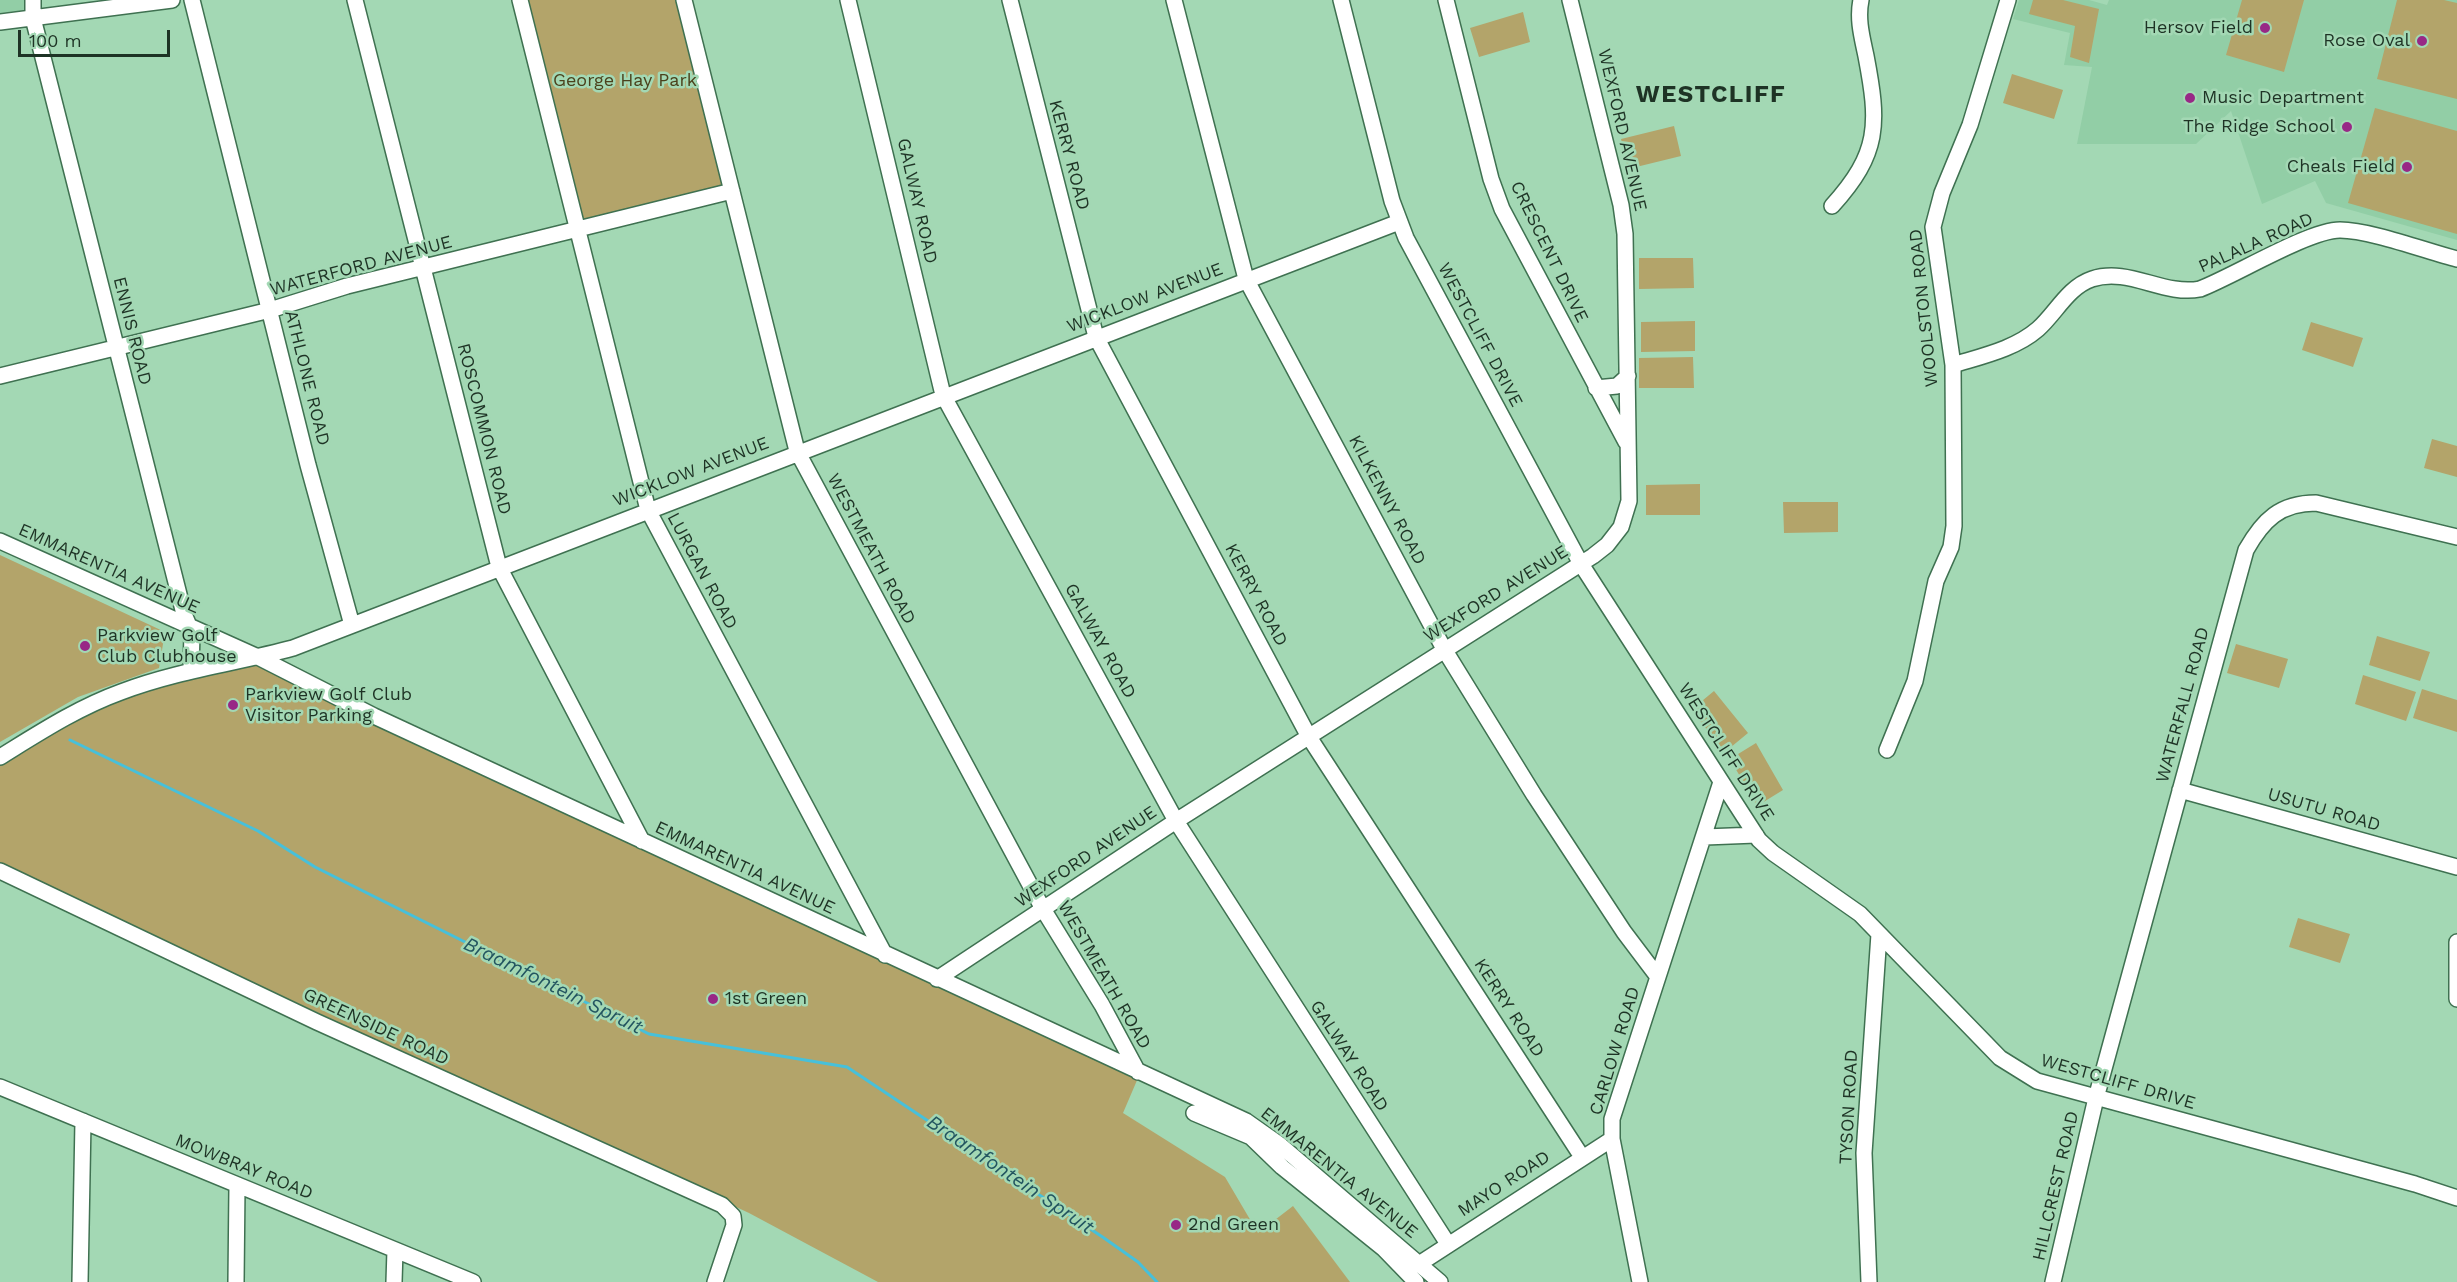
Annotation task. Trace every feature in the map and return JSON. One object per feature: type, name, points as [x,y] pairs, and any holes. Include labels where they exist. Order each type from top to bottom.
[{"type":"street","name":"ENNIS ROAD","points":[[33,0],[33,18],[181,603],[190,627],[192,642],[190,671]]},
{"type":"street","points":[[0,22],[172,0]]},
{"type":"street","name":"ATHLONE ROAD","points":[[192,0],[352,625]]},
{"type":"street","name":"ROSCOMMON ROAD","points":[[355,0],[499,567],[642,841]]},
{"type":"street","name":"LURGAN ROAD","points":[[520,0],[648,510],[885,955]]},
{"type":"street","name":"WESTMEATH ROAD","points":[[684,0],[797,452],[1043,909],[1102,1005],[1138,1072]]},
{"type":"street","name":"GALWAY ROAD","points":[[848,0],[943,395],[1176,821],[1448,1244]]},
{"type":"street","name":"KERRY ROAD","points":[[1010,0],[1096,337],[1309,737],[1582,1157]]},
{"type":"street","name":"KILKENNY ROAD","points":[[1174,0],[1246,279],[1444,649],[1534,795],[1624,932],[1658,977]]},
{"type":"street","name":"WESTCLIFF DRIVE","points":[[1341,0],[1399,222],[1581,564],[1756,836],[1773,853],[1860,914],[2000,1058],[2037,1081],[2415,1184],[2457,1198]]},
{"type":"street","name":"CRESCENT DRIVE","points":[[1446,0],[1499,201],[1626,442]]},
{"type":"street","name":"WEXFORD AVENUE","points":[[937,979],[1176,821],[1608,545],[1623,521],[1629,501],[1626,442],[1628,376],[1625,242],[1621,205],[1570,0]]},
{"type":"street","points":[[1832,206],[1856,180],[1869,150],[1874,130],[1872,94],[1860,23],[1861,0]]},
{"type":"street","name":"WOOLSTON ROAD","points":[[1887,750],[1916,681],[1936,581],[1949,552],[1954,526],[1953,364],[1936,261],[1934,219],[1950,169],[1970,125],[2008,0]]},
{"type":"street","name":"WATERFORD AVENUE","points":[[0,376],[270,310],[347,286],[424,269],[732,191]]},
{"type":"street","name":"WICKLOW AVENUE","points":[[0,757],[88,705],[137,686],[190,671],[293,648],[499,567],[737,478],[943,395],[1399,222]]},
{"type":"street","name":"PALALA ROAD","points":[[1953,364],[2024,339],[2044,323],[2077,287],[2108,275],[2187,291],[2200,289],[2316,236],[2339,230],[2357,232],[2457,259]]},
{"type":"street","points":[[1596,388],[1617,386],[1628,376]]},
{"type":"street","name":"WATERFALL ROAD","points":[[2096,1098],[2246,550],[2266,520],[2287,506],[2316,503],[2457,537]]},
{"type":"street","name":"EMMARENTIA AVENUE","points":[[0,540],[258,657],[374,717],[1262,1130],[1440,1282]]},
{"type":"street","name":"CARLOW ROAD","points":[[1640,1282],[1612,1139],[1612,1119],[1721,782]]},
{"type":"street","name":"USUTU ROAD","points":[[2180,790],[2457,867]]},
{"type":"street","points":[[1705,837],[1756,836]]},
{"type":"street","name":"GREENSIDE ROAD","points":[[0,871],[316,1022],[728,1209],[734,1219],[715,1282]]},
{"type":"street","name":"TYSON ROAD","points":[[1869,1282],[1864,1153],[1879,934]]},
{"type":"street","points":[[2457,942],[2457,999]]},
{"type":"street","name":"MOWBRAY ROAD","points":[[0,1087],[473,1282]]},
{"type":"street","name":"HILLCREST ROAD","points":[[2054,1282],[2096,1098]]},
{"type":"street","points":[[1194,1113],[1251,1137],[1282,1167],[1384,1249],[1416,1282]]},
{"type":"street","points":[[80,1282],[83,1121]]},
{"type":"street","name":"MAYO ROAD","points":[[1419,1264],[1612,1139]]},
{"type":"street","name":"WESTCLIFF DRIVE","points":[[2415,1184],[2457,1191]]},
{"type":"street","points":[[236,1282],[237,1186]]},
{"type":"street","points":[[394,1250],[394,1282]]},
{"type":"shaded area","points":[[0,0],[25,0],[25,10],[0,13]]},
{"type":"shaded area","name":"The Ridge School","points":[[2019,0],[2089,0],[2107,5],[2109,0],[2457,0],[2457,240],[2326,203],[2315,181],[2262,204],[2231,111],[2196,144],[2077,144],[2092,67],[2064,65],[2070,33],[2013,19]]},
{"type":"green space","name":"George Hay Park","points":[[526,0],[682,0],[728,187],[583,219]]},
{"type":"green space","points":[[2033,0],[2063,0],[2099,9],[2089,63],[2070,57],[2075,26],[2029,14]]},
{"type":"green space","name":"Hersov Field","points":[[2242,0],[2304,0],[2284,72],[2226,55]]},
{"type":"green space","name":"Rose Oval","points":[[2397,0],[2444,0],[2457,3],[2457,99],[2377,79]]},
{"type":"green space","points":[[1523,12],[1530,42],[1479,57],[1470,28]]},
{"type":"green space","points":[[2012,74],[2063,90],[2054,119],[2003,103]]},
{"type":"green space","name":"Cheals Field","points":[[2375,108],[2457,131],[2457,234],[2348,203]]},
{"type":"green space","points":[[1674,126],[1681,156],[1628,169],[1621,139]]},
{"type":"green space","points":[[1639,258],[1693,258],[1694,288],[1639,289]]},
{"type":"green space","points":[[1695,321],[1695,351],[1641,352],[1641,322]]},
{"type":"green space","points":[[2311,322],[2363,338],[2353,367],[2302,350]]},
{"type":"green space","points":[[1693,357],[1694,388],[1639,388],[1639,358]]},
{"type":"green space","points":[[2432,439],[2457,446],[2457,477],[2424,468]]},
{"type":"green space","points":[[1700,484],[1700,515],[1646,515],[1646,485]]},
{"type":"green space","points":[[1783,502],[1838,502],[1838,532],[1784,533]]},
{"type":"green space","points":[[0,555],[165,632],[159,668],[78,697],[0,742]]},
{"type":"green space","points":[[2377,636],[2430,652],[2420,681],[2369,665]]},
{"type":"green space","points":[[2236,644],[2288,659],[2279,688],[2227,673]]},
{"type":"green space","points":[[258,657],[1138,1078],[1123,1113],[1225,1177],[1258,1233],[1293,1206],[1350,1282],[878,1282],[749,1213],[0,865],[0,766],[66,725],[126,696],[182,677]]},
{"type":"green space","points":[[2363,675],[2416,692],[2406,721],[2355,704]]},
{"type":"green space","points":[[2422,689],[2457,700],[2457,732],[2413,718]]},
{"type":"green space","points":[[1714,691],[1748,733],[1725,752],[1691,710]]},
{"type":"green space","points":[[1756,743],[1783,790],[1757,806],[1730,759]]},
{"type":"green space","points":[[2298,918],[2350,934],[2340,963],[2289,947]]},
{"type":"waterway","name":"Braamfontein Spruit","points":[[70,740],[258,831],[315,867],[649,1034],[847,1067],[1104,1238],[1138,1262],[1157,1282]]},
{"type":"place","name":"Hersov Field","points":[[2265,28]]},
{"type":"place","name":"Rose Oval","points":[[2422,41]]},
{"type":"place","name":"Music Department","points":[[2190,98]]},
{"type":"place","name":"The Ridge School","points":[[2347,127]]},
{"type":"place","name":"Cheals Field","points":[[2407,167]]},
{"type":"place","name":"Parkview Golf Club Clubhouse","points":[[85,646]]},
{"type":"place","name":"Parkview Golf Club Visitor Parking","points":[[233,705]]},
{"type":"place","name":"1st Green","points":[[713,999]]},
{"type":"place","name":"2nd Green","points":[[1176,1225]]},
{"type":"district","name":"WESTCLIFF","points":[[1711,95]]}]
